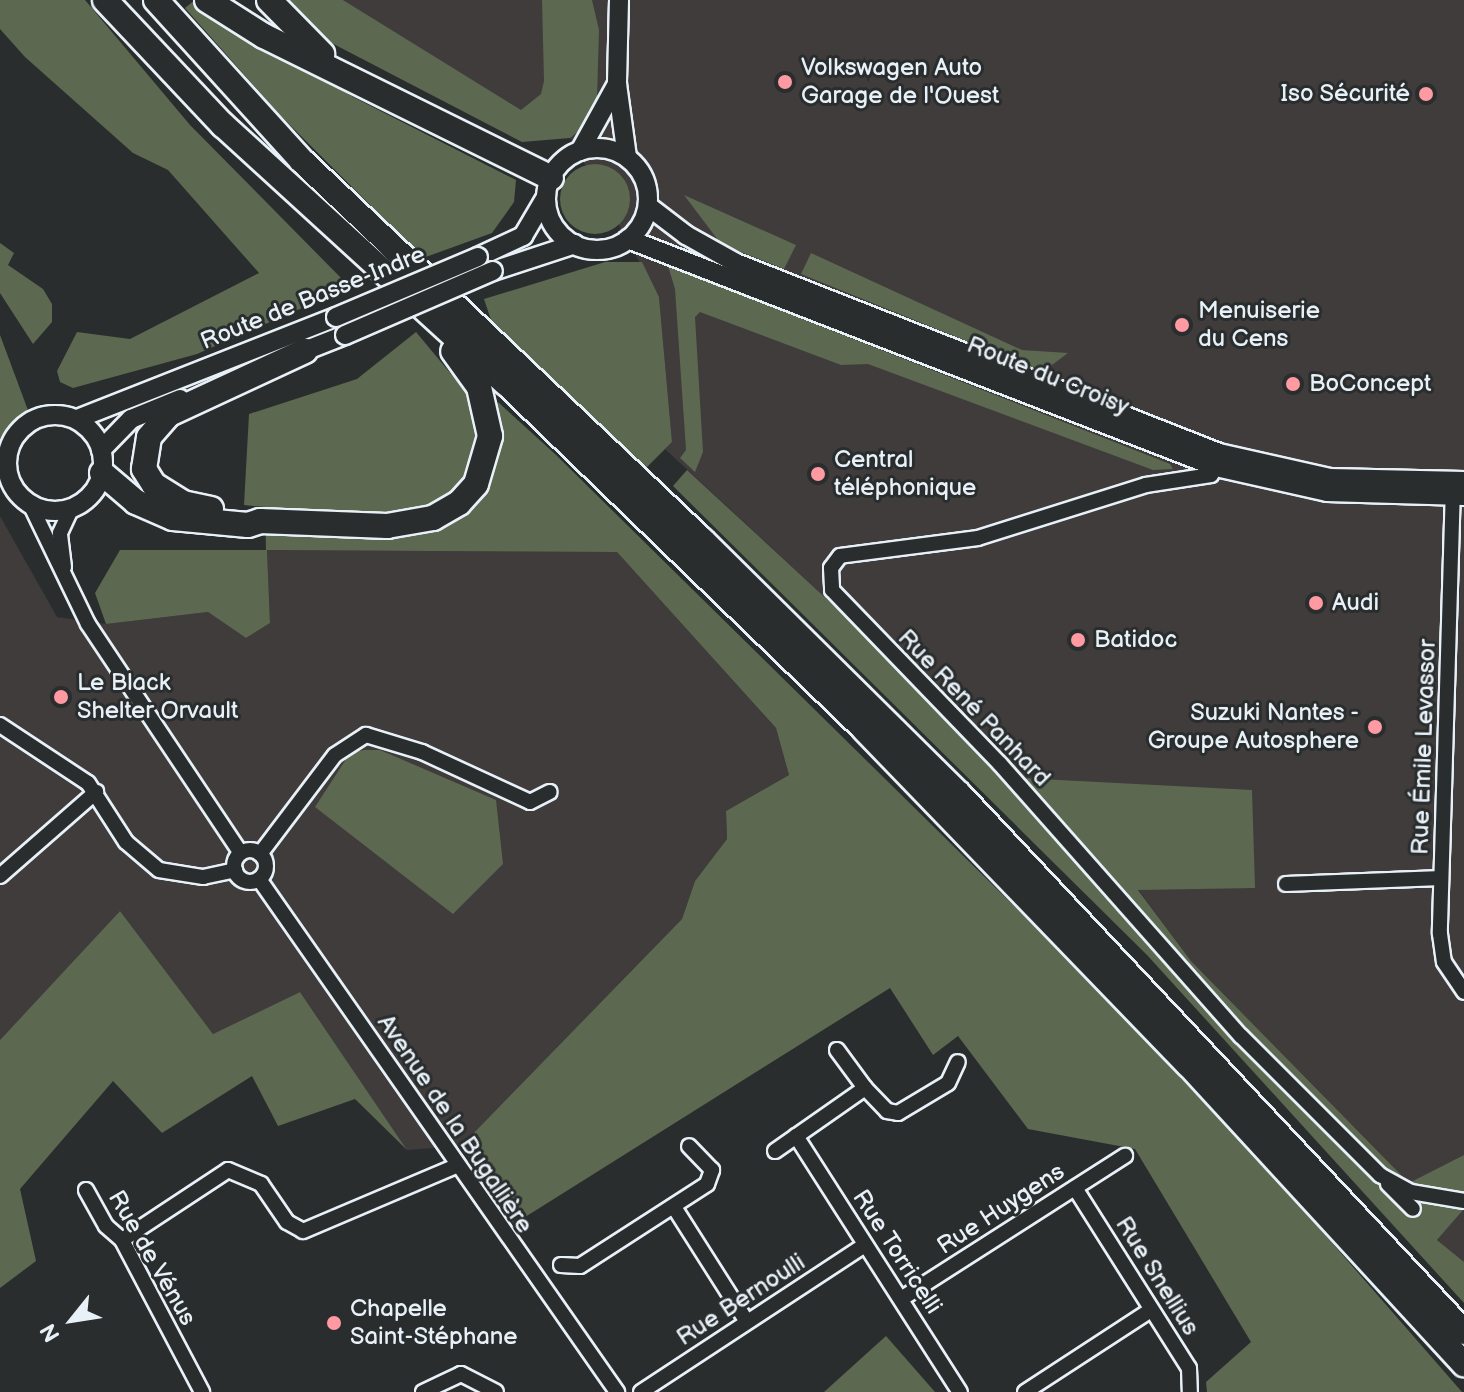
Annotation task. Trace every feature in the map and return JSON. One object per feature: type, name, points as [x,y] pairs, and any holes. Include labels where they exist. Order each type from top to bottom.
[{"type":"highway","points":[[105,0],[190,93],[411,296],[875,740],[1178,1053],[1464,1364]]},
{"type":"highway","points":[[156,0],[302,161],[702,540],[959,794],[1464,1332]]},
{"type":"highway","points":[[207,0],[264,36],[352,78],[510,162],[548,187]]},
{"type":"highway","points":[[269,0],[292,28],[352,78]]},
{"type":"highway","points":[[305,351],[169,414],[158,424],[145,449],[144,469],[166,496],[260,521],[408,524],[442,514],[476,484],[490,436],[485,402],[470,372],[421,320],[411,296]]},
{"type":"highway","points":[[102,462],[136,502],[173,518],[248,525],[260,521]]},
{"type":"main road","points":[[619,0],[617,84],[627,157]]},
{"type":"main road","points":[[580,151],[617,84]]},
{"type":"main road","points":[[610,149],[627,157],[645,180],[648,206],[628,239],[602,249],[575,244],[554,225],[548,187],[564,160],[580,151],[610,149]]},
{"type":"main road","name":"Route de Basse-Indre","points":[[77,419],[336,317],[523,236],[548,187]]},
{"type":"main road","name":"Route du Croisy","points":[[648,206],[686,235],[736,263],[1218,460]]},
{"type":"main road","name":"Route du Croisy","points":[[628,239],[1218,460],[1327,492],[1458,489]]},
{"type":"main road","name":"Route de Basse-Indre","points":[[102,462],[134,417],[345,335],[493,271],[575,244]]},
{"type":"main road","points":[[56,414],[77,419],[102,462],[95,490],[72,507],[31,506],[6,485],[6,446],[38,418],[56,414]]},
{"type":"street","name":"Rue René Panhard","points":[[1218,460],[1200,479],[1146,485],[978,538],[840,556],[831,568],[832,590],[1000,764],[1241,1036],[1413,1209]]},
{"type":"street","name":"Rue Émile Levassor","points":[[1458,489],[1441,878],[1444,962],[1464,992]]},
{"type":"street","points":[[31,506],[88,624],[241,853]]},
{"type":"street","points":[[69,587],[60,533],[72,507]]},
{"type":"street","points":[[0,725],[96,792],[126,842],[159,870],[203,877],[235,870]]},
{"type":"street","points":[[260,854],[335,755],[366,735],[422,752],[530,802],[550,792]]},
{"type":"street","points":[[0,876],[96,792]]},
{"type":"street","points":[[241,853],[260,854]]},
{"type":"street","points":[[235,870],[241,853]]},
{"type":"street","points":[[235,870],[244,881],[259,879],[266,867],[260,854]]},
{"type":"street","points":[[1286,884],[1441,878]]},
{"type":"street","name":"Avenue de la Bugallière","points":[[259,879],[456,1166],[617,1392],[634,1392]]},
{"type":"street","points":[[837,1050],[865,1088],[887,1111],[898,1113],[948,1083],[958,1062]]},
{"type":"street","points":[[775,1151],[865,1088]]},
{"type":"street","name":"Rue Torricelli","points":[[796,1136],[960,1392]]},
{"type":"street","points":[[561,1265],[580,1266],[707,1184],[712,1170],[689,1146]]},
{"type":"street","name":"Rue Huygens","points":[[901,1299],[1125,1156]]},
{"type":"street","points":[[122,1240],[228,1170],[261,1184],[287,1222],[303,1231],[456,1166]]},
{"type":"street","name":"Rue René Panhard","points":[[1386,1180],[1411,1192],[1464,1201]]},
{"type":"street","name":"Rue Snellius","points":[[1075,1188],[1189,1368],[1190,1392]]},
{"type":"street","name":"Rue de Vénus","points":[[86,1190],[106,1226],[122,1240],[202,1392]]},
{"type":"street","points":[[674,1207],[747,1322]]},
{"type":"street","name":"Rue Bernoulli","points":[[641,1392],[865,1245]]},
{"type":"street","points":[[1025,1392],[1151,1310]]},
{"type":"street","points":[[423,1392],[461,1374],[496,1392]]},
{"type":"shaded area","points":[[343,0],[1464,0],[1464,1155],[1410,1184],[1191,961],[1138,889],[1003,777],[844,615],[665,449],[672,442],[659,297],[566,131],[512,106]]},
{"type":"shaded area","points":[[0,516],[57,617],[106,624],[208,612],[246,638],[270,623],[267,550],[617,552],[776,728],[789,775],[726,811],[727,839],[695,881],[682,919],[461,1146],[407,1150],[300,992],[213,1034],[120,911],[0,1040]]},
{"type":"shaded area","points":[[1464,1209],[1464,1263],[1437,1240]]},
{"type":"green space","points":[[0,0],[85,0],[190,125],[343,280],[309,305],[197,354],[73,388],[60,382],[57,371],[77,332],[130,339],[259,273],[168,170],[133,153],[25,57],[0,29]]},
{"type":"green space","points":[[195,0],[353,97],[516,180],[514,202],[492,233],[423,258],[280,115],[185,8]]},
{"type":"green space","points":[[284,0],[343,0],[521,110],[541,94],[544,81],[542,0],[592,0],[599,30],[597,99],[585,126],[570,138],[522,142],[322,38]]},
{"type":"green space","points":[[588,164],[602,164],[624,179],[630,199],[628,212],[620,224],[602,234],[588,234],[566,219],[560,206],[560,192],[575,170]]},
{"type":"green space","points":[[684,195],[796,245],[784,269],[721,244]]},
{"type":"green space","points":[[0,243],[14,253],[8,265],[43,289],[52,304],[52,322],[33,344],[0,293]]},
{"type":"green space","points":[[811,253],[1022,350],[1068,353],[1048,368],[1035,369],[801,274]]},
{"type":"green space","points":[[605,262],[642,262],[659,297],[672,442],[647,467],[496,335],[484,299]]},
{"type":"green space","points":[[668,266],[1170,464],[1173,469],[1153,470],[868,364],[841,365],[700,312],[695,317],[703,452],[695,472],[680,458],[686,450],[675,289]]},
{"type":"green space","points":[[416,332],[451,374],[499,403],[555,454],[1063,954],[1272,1174],[1462,1392],[1207,1392],[1206,1382],[1251,1342],[1135,1149],[1028,1129],[958,1036],[933,1055],[890,988],[514,1224],[461,1146],[682,919],[695,881],[727,839],[726,811],[789,775],[776,728],[617,552],[267,550],[270,623],[246,638],[208,612],[106,624],[95,593],[120,550],[266,550],[265,507],[244,505],[249,414],[357,379]]},
{"type":"green space","points":[[0,335],[29,413],[0,441]]},
{"type":"green space","points":[[687,470],[844,615],[1002,777],[1252,790],[1255,888],[1138,890],[1191,961],[1409,1183],[1464,1155],[1464,1209],[1437,1240],[1464,1262],[1464,1303],[1147,955],[673,486]]},
{"type":"green space","points":[[380,750],[496,800],[503,864],[453,914],[315,807],[350,753]]},
{"type":"green space","points":[[120,911],[213,1034],[300,992],[407,1150],[355,1099],[278,1126],[252,1076],[162,1133],[113,1081],[20,1189],[36,1261],[0,1288],[0,1040]]},
{"type":"green space","points":[[886,1336],[935,1392],[824,1392]]},
{"type":"place","name":"Volkswagen Auto Garage de l'Ouest","points":[[785,82]]},
{"type":"place","name":"Iso Sécurité","points":[[1426,94]]},
{"type":"place","name":"Menuiserie du Cens","points":[[1182,325]]},
{"type":"place","name":"BoConcept","points":[[1293,384]]},
{"type":"place","name":"Central téléphonique","points":[[818,474]]},
{"type":"place","name":"Audi","points":[[1316,603]]},
{"type":"place","name":"Batidoc","points":[[1078,640]]},
{"type":"place","name":"Le Black Shelter Orvault","points":[[61,697]]},
{"type":"place","name":"Suzuki Nantes - Groupe Autosphere","points":[[1375,727]]},
{"type":"place","name":"Chapelle Saint-Stéphane","points":[[334,1323]]}]
